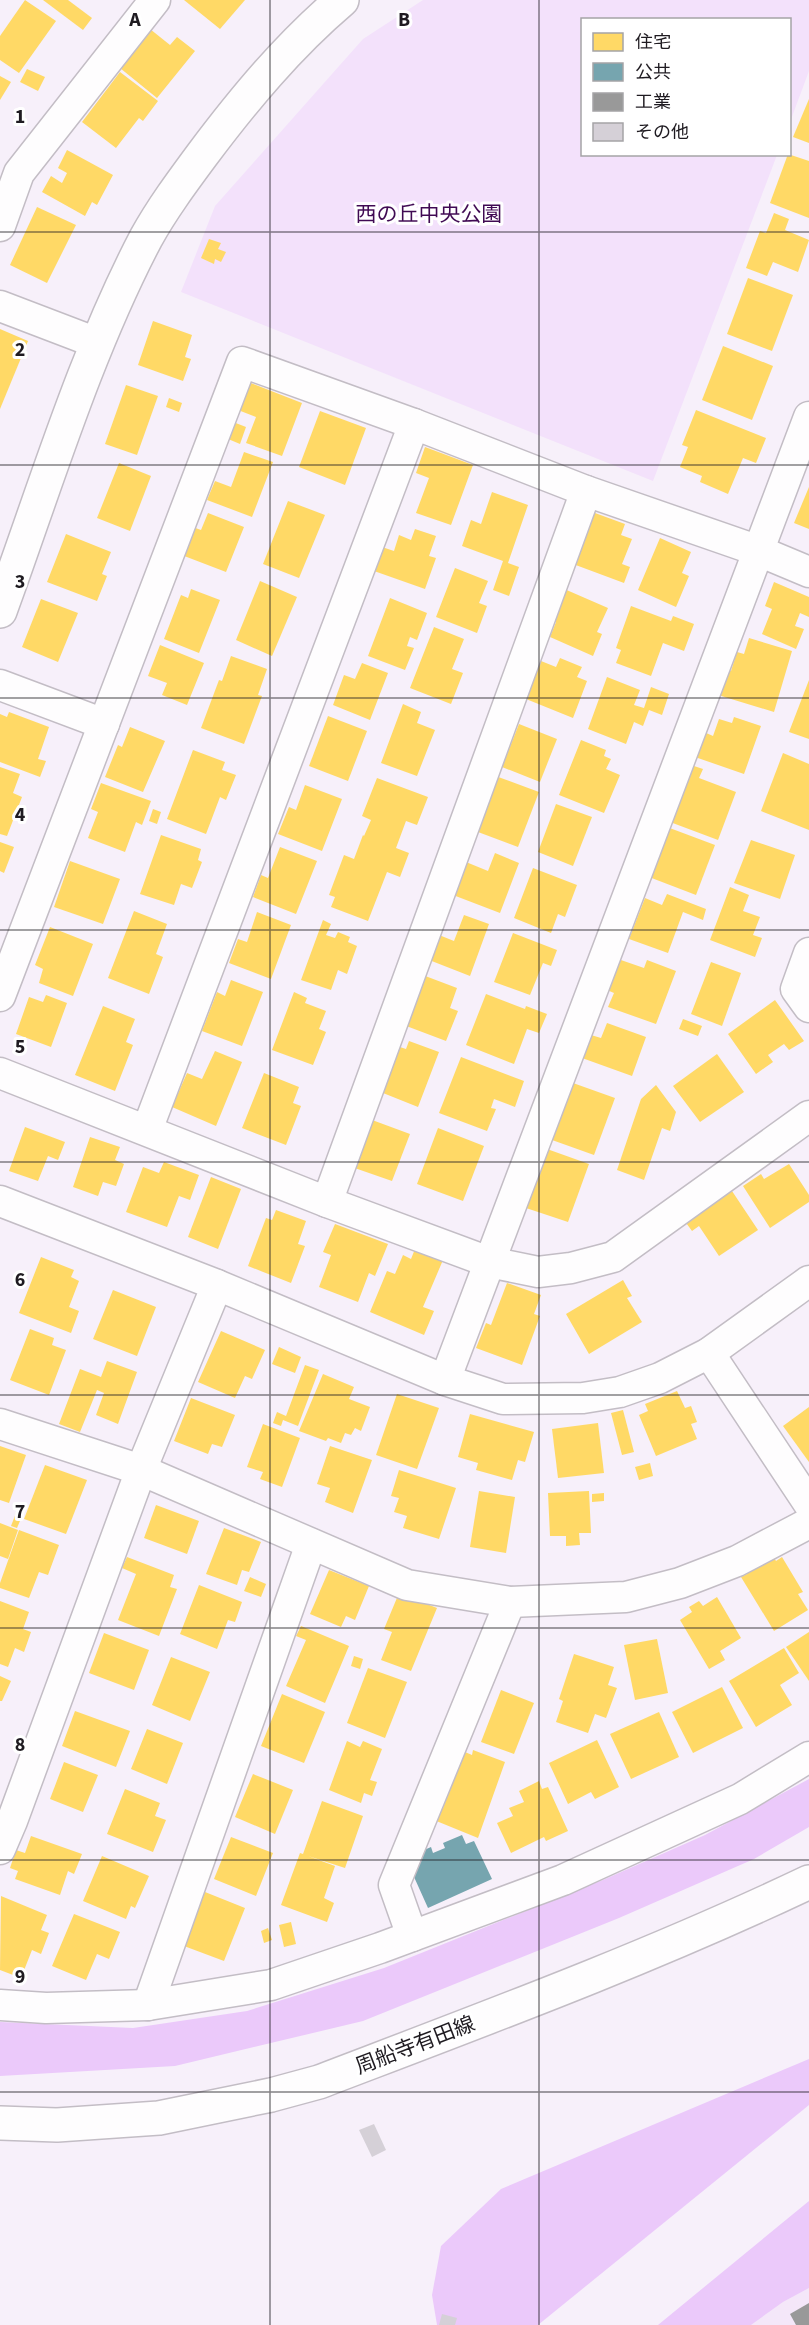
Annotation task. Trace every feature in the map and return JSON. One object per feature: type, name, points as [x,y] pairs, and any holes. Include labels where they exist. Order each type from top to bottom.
[{"type":"main road","points":[[0,611],[97,343],[147,237],[185,178],[230,118],[307,30],[342,0]]},
{"type":"main road","name":"周船寺有田線","points":[[0,2123],[57,2125],[159,2118],[271,2095],[319,2082],[595,1977],[727,1921],[809,1882]]},
{"type":"street","points":[[0,226],[19,173],[155,0]]},
{"type":"street","points":[[0,306],[97,343]]},
{"type":"street","points":[[0,996],[243,362],[414,424],[586,491],[759,551],[809,572]]},
{"type":"street","points":[[445,1380],[809,417]]},
{"type":"street","points":[[147,1130],[414,424]]},
{"type":"street","points":[[327,1202],[586,491]]},
{"type":"street","points":[[0,685],[104,724]]},
{"type":"street","points":[[809,953],[796,989],[809,1007]]},
{"type":"street","points":[[0,1073],[327,1202],[489,1262],[538,1272],[571,1268],[613,1257],[809,1116]]},
{"type":"street","points":[[0,1202],[217,1285],[445,1380],[503,1399],[583,1398],[620,1392],[660,1378],[709,1353],[809,1281]]},
{"type":"street","points":[[0,1849],[141,1470],[217,1285]]},
{"type":"street","points":[[709,1353],[809,1504]]},
{"type":"street","points":[[0,1424],[141,1470],[407,1585],[510,1602],[626,1597],[680,1583],[737,1561],[809,1523]]},
{"type":"street","points":[[148,2006],[311,1544]]},
{"type":"street","points":[[412,1936],[394,1885],[510,1602]]},
{"type":"street","points":[[0,2004],[46,2008],[148,2006],[271,1985],[562,1880],[740,1798],[809,1757]]},
{"type":"shaded area","points":[[809,1779],[809,1827],[754,1859],[619,1918],[363,2021],[175,2066],[0,2076],[0,2022],[133,2028],[247,2011],[384,1968],[603,1880],[705,1835]]},
{"type":"shaded area","points":[[809,2059],[809,2105],[538,2325],[437,2325],[432,2295],[441,2246],[501,2189]]},
{"type":"shaded area","points":[[809,2201],[809,2288],[783,2302],[751,2325],[658,2325]]},
{"type":"shaded area","points":[[809,2288],[809,2325],[751,2325],[783,2302]]},
{"type":"green space","name":"西の丘中央公園","points":[[423,0],[809,0],[809,71],[791,119],[791,18],[581,18],[581,156],[777,156],[653,481],[181,292],[215,206],[363,39]]},
{"type":"building: 住宅","points":[[25,0],[56,21],[19,73],[0,60],[0,36]]},
{"type":"building: 住宅","points":[[43,0],[68,0],[92,18],[83,30]]},
{"type":"building: 住宅","points":[[184,0],[245,0],[220,29]]},
{"type":"building: 住宅","points":[[150,29],[170,45],[177,37],[195,51],[157,98],[120,68]]},
{"type":"building: 住宅","points":[[27,69],[45,77],[38,91],[20,82]]},
{"type":"building: 住宅","points":[[120,72],[158,101],[143,121],[139,118],[116,148],[82,122]]},
{"type":"building: 住宅","points":[[0,76],[11,82],[0,100]]},
{"type":"building: 住宅","points":[[809,99],[809,143],[793,137]]},
{"type":"building: 住宅","points":[[67,150],[113,175],[97,205],[92,202],[85,216],[42,192],[51,176],[62,183],[67,173],[58,168]]},
{"type":"building: 住宅","points":[[791,155],[809,161],[809,218],[770,203],[787,156]]},
{"type":"building: 住宅","points":[[37,207],[76,225],[47,283],[10,265]]},
{"type":"building: 住宅","points":[[774,213],[789,219],[785,230],[809,240],[798,272],[773,262],[767,276],[746,268],[760,231],[766,233]]},
{"type":"building: 住宅","points":[[209,239],[221,243],[218,249],[226,252],[221,262],[215,259],[214,264],[201,258]]},
{"type":"building: 住宅","points":[[748,278],[793,295],[772,351],[727,334]]},
{"type":"building: 住宅","points":[[153,321],[192,335],[185,357],[191,359],[183,381],[138,365]]},
{"type":"building: 住宅","points":[[0,329],[28,341],[0,409]]},
{"type":"building: 住宅","points":[[723,346],[773,366],[752,420],[702,400]]},
{"type":"building: 住宅","points":[[248,382],[302,403],[282,456],[246,443],[256,417],[238,410]]},
{"type":"building: 住宅","points":[[126,385],[158,396],[137,455],[105,444]]},
{"type":"building: 住宅","points":[[169,398],[182,403],[179,412],[166,407]]},
{"type":"building: 住宅","points":[[696,410],[766,438],[756,463],[743,458],[728,494],[700,482],[702,476],[680,467],[688,447],[682,445]]},
{"type":"building: 住宅","points":[[320,411],[366,428],[345,485],[299,467]]},
{"type":"building: 住宅","points":[[228,420],[246,427],[240,444],[221,436]]},
{"type":"building: 住宅","points":[[425,447],[473,465],[451,525],[416,513],[429,478],[416,473]]},
{"type":"building: 住宅","points":[[244,452],[273,462],[252,517],[207,500],[215,481],[231,487]]},
{"type":"building: 住宅","points":[[119,463],[151,476],[130,531],[97,518]]},
{"type":"building: 住宅","points":[[809,487],[809,529],[794,523]]},
{"type":"building: 住宅","points":[[492,492],[528,505],[508,563],[519,567],[509,596],[493,590],[503,561],[462,546],[471,520],[481,524]]},
{"type":"building: 住宅","points":[[288,501],[325,515],[299,578],[263,564]]},
{"type":"building: 住宅","points":[[208,513],[244,527],[226,572],[179,554],[190,526],[201,530]]},
{"type":"building: 住宅","points":[[595,513],[625,524],[621,535],[632,539],[622,564],[630,567],[624,583],[573,564],[583,526],[588,529]]},
{"type":"building: 住宅","points":[[415,529],[436,536],[429,556],[436,558],[425,589],[374,571],[382,547],[394,551],[399,535],[411,540]]},
{"type":"building: 住宅","points":[[66,534],[111,552],[102,574],[107,576],[97,601],[47,582]]},
{"type":"building: 住宅","points":[[660,538],[691,552],[682,573],[689,576],[676,607],[638,590]]},
{"type":"building: 住宅","points":[[455,568],[488,581],[479,603],[487,606],[477,633],[436,617]]},
{"type":"building: 住宅","points":[[260,581],[297,597],[272,656],[236,640]]},
{"type":"building: 住宅","points":[[774,582],[809,597],[809,617],[800,613],[795,626],[804,629],[796,649],[762,634],[772,609],[765,606]]},
{"type":"building: 住宅","points":[[562,588],[608,608],[597,632],[602,634],[593,656],[550,637],[556,622],[549,618]]},
{"type":"building: 住宅","points":[[191,589],[220,600],[199,653],[164,639],[181,595],[188,598]]},
{"type":"building: 住宅","points":[[390,598],[427,613],[417,640],[410,637],[407,646],[414,648],[405,670],[368,656]]},
{"type":"building: 住宅","points":[[41,599],[78,613],[58,662],[22,647]]},
{"type":"building: 住宅","points":[[631,606],[671,621],[673,616],[694,624],[684,651],[663,643],[651,676],[616,663],[621,650],[616,648]]},
{"type":"building: 住宅","points":[[434,627],[464,639],[452,669],[463,673],[451,704],[410,688]]},
{"type":"building: 住宅","points":[[749,638],[792,651],[774,712],[718,695],[726,669],[731,671],[737,652],[744,654]]},
{"type":"building: 住宅","points":[[160,645],[204,663],[187,705],[162,695],[167,683],[148,676]]},
{"type":"building: 住宅","points":[[231,656],[267,669],[258,695],[262,696],[244,744],[201,728],[219,680],[222,681]]},
{"type":"building: 住宅","points":[[560,658],[582,667],[577,677],[587,681],[573,718],[526,699],[541,661],[556,667]]},
{"type":"building: 住宅","points":[[362,663],[388,673],[370,720],[333,705],[344,675],[355,679]]},
{"type":"building: 住宅","points":[[607,677],[640,690],[634,705],[644,708],[651,687],[669,694],[662,715],[649,710],[643,726],[634,722],[626,744],[588,729]]},
{"type":"building: 住宅","points":[[809,680],[809,739],[789,732]]},
{"type":"building: 住宅","points":[[403,704],[421,712],[417,723],[435,730],[417,776],[381,763]]},
{"type":"building: 住宅","points":[[9,712],[49,727],[38,759],[46,761],[40,777],[0,762],[0,714],[7,717]]},
{"type":"building: 住宅","points":[[328,716],[367,731],[348,781],[309,766]]},
{"type":"building: 住宅","points":[[734,717],[761,726],[744,774],[695,757],[704,732],[713,736],[719,719],[732,723]]},
{"type":"building: 住宅","points":[[519,724],[557,739],[540,782],[502,767]]},
{"type":"building: 住宅","points":[[130,727],[165,741],[143,792],[105,777],[118,745],[122,747]]},
{"type":"building: 住宅","points":[[581,740],[606,750],[604,756],[611,759],[606,769],[620,775],[604,813],[559,795]]},
{"type":"building: 住宅","points":[[193,750],[225,762],[222,770],[236,775],[226,800],[220,797],[206,834],[167,819]]},
{"type":"building: 住宅","points":[[783,753],[809,764],[809,830],[761,811]]},
{"type":"building: 住宅","points":[[691,765],[703,769],[699,778],[736,792],[718,840],[670,822]]},
{"type":"building: 住宅","points":[[0,767],[20,774],[13,793],[22,797],[7,836],[0,834]]},
{"type":"building: 住宅","points":[[490,774],[539,792],[518,847],[470,829]]},
{"type":"building: 住宅","points":[[377,778],[428,797],[417,825],[406,821],[396,848],[409,853],[400,877],[387,872],[368,921],[331,907],[335,897],[329,895],[344,855],[354,859],[371,820],[362,816]]},
{"type":"building: 住宅","points":[[101,783],[151,801],[142,825],[136,822],[125,852],[88,838],[98,812],[91,809]]},
{"type":"building: 住宅","points":[[305,785],[342,799],[322,851],[278,834],[289,807],[296,810]]},
{"type":"building: 住宅","points":[[556,804],[592,817],[573,866],[538,852]]},
{"type":"building: 住宅","points":[[153,809],[161,812],[157,824],[149,821]]},
{"type":"building: 住宅","points":[[667,827],[715,845],[696,895],[649,877]]},
{"type":"building: 住宅","points":[[161,835],[201,849],[198,860],[202,862],[192,888],[181,884],[174,905],[140,894]]},
{"type":"building: 住宅","points":[[751,840],[795,855],[780,899],[734,883]]},
{"type":"building: 住宅","points":[[0,842],[14,847],[4,873],[0,871]]},
{"type":"building: 住宅","points":[[280,847],[317,861],[296,914],[253,897],[261,875],[268,878]]},
{"type":"building: 住宅","points":[[495,853],[519,863],[500,913],[453,895],[466,862],[488,871]]},
{"type":"building: 住宅","points":[[70,861],[120,879],[103,924],[54,907]]},
{"type":"building: 住宅","points":[[533,868],[577,885],[565,917],[558,914],[551,933],[514,918]]},
{"type":"building: 住宅","points":[[730,887],[749,895],[743,911],[760,917],[753,935],[762,938],[755,957],[710,940]]},
{"type":"building: 住宅","points":[[667,894],[706,909],[703,920],[683,912],[668,953],[629,939],[645,898],[662,905]]},
{"type":"building: 住宅","points":[[134,911],[167,924],[156,954],[163,957],[149,994],[108,978]]},
{"type":"building: 住宅","points":[[257,912],[291,925],[271,979],[229,963],[238,939],[247,942]]},
{"type":"building: 住宅","points":[[464,915],[489,924],[470,976],[424,958],[434,933],[454,941]]},
{"type":"building: 住宅","points":[[323,920],[331,924],[326,935],[335,938],[338,932],[350,937],[348,942],[357,946],[347,974],[338,970],[331,990],[301,980]]},
{"type":"building: 住宅","points":[[50,927],[93,944],[73,996],[39,983],[43,969],[35,965]]},
{"type":"building: 住宅","points":[[513,933],[557,950],[551,966],[543,963],[530,995],[494,982]]},
{"type":"building: 住宅","points":[[618,959],[644,968],[647,960],[676,971],[656,1024],[608,1007],[614,993],[607,990]]},
{"type":"building: 住宅","points":[[711,962],[741,973],[722,1026],[691,1014]]},
{"type":"building: 住宅","points":[[420,974],[457,988],[450,1008],[458,1011],[446,1041],[401,1024]]},
{"type":"building: 住宅","points":[[231,980],[263,992],[242,1046],[202,1031],[217,992],[225,996]]},
{"type":"building: 住宅","points":[[294,992],[307,998],[305,1003],[326,1011],[319,1029],[326,1032],[313,1065],[272,1050]]},
{"type":"building: 住宅","points":[[486,994],[525,1009],[526,1006],[547,1014],[539,1033],[527,1029],[514,1064],[466,1045]]},
{"type":"building: 住宅","points":[[46,995],[67,1003],[51,1047],[16,1034],[29,997],[43,1002]]},
{"type":"building: 住宅","points":[[775,1000],[804,1041],[789,1050],[784,1044],[768,1055],[773,1062],[756,1074],[728,1034]]},
{"type":"building: 住宅","points":[[103,1006],[135,1019],[126,1042],[133,1045],[115,1091],[75,1075]]},
{"type":"building: 住宅","points":[[683,1019],[702,1026],[698,1036],[679,1029]]},
{"type":"building: 住宅","points":[[607,1023],[646,1037],[632,1076],[582,1058],[591,1035],[601,1038]]},
{"type":"building: 住宅","points":[[409,1041],[439,1052],[418,1107],[373,1089],[391,1044],[406,1049]]},
{"type":"building: 住宅","points":[[215,1051],[242,1062],[216,1126],[172,1107],[187,1073],[202,1079]]},
{"type":"building: 住宅","points":[[717,1054],[744,1092],[700,1122],[673,1086]]},
{"type":"building: 住宅","points":[[461,1057],[524,1081],[515,1107],[494,1099],[491,1108],[496,1109],[487,1131],[439,1113]]},
{"type":"building: 住宅","points":[[264,1073],[299,1087],[293,1103],[301,1106],[286,1145],[242,1128]]},
{"type":"building: 住宅","points":[[573,1083],[615,1098],[594,1155],[552,1140]]},
{"type":"building: 住宅","points":[[656,1085],[676,1112],[670,1131],[662,1128],[644,1180],[617,1170],[641,1099]]},
{"type":"building: 住宅","points":[[364,1117],[410,1134],[392,1181],[346,1165]]},
{"type":"building: 住宅","points":[[25,1127],[65,1142],[58,1160],[48,1156],[38,1181],[9,1171]]},
{"type":"building: 住宅","points":[[438,1128],[484,1146],[463,1201],[417,1184]]},
{"type":"building: 住宅","points":[[90,1137],[120,1147],[115,1160],[124,1164],[116,1186],[103,1182],[98,1196],[73,1187]]},
{"type":"building: 住宅","points":[[547,1149],[589,1164],[568,1222],[526,1208]]},
{"type":"building: 住宅","points":[[164,1162],[199,1175],[190,1200],[179,1196],[167,1227],[126,1212],[143,1167],[159,1173]]},
{"type":"building: 住宅","points":[[789,1164],[809,1195],[809,1202],[770,1228],[743,1186],[761,1174],[764,1179]]},
{"type":"building: 住宅","points":[[211,1177],[241,1189],[218,1249],[188,1237]]},
{"type":"building: 住宅","points":[[728,1185],[758,1230],[719,1256],[699,1226],[692,1231],[681,1216]]},
{"type":"building: 住宅","points":[[276,1210],[306,1221],[298,1244],[305,1246],[291,1283],[248,1266],[266,1218],[272,1220]]},
{"type":"building: 住宅","points":[[335,1224],[388,1244],[375,1276],[369,1273],[358,1302],[319,1287],[331,1255],[323,1252]]},
{"type":"building: 住宅","points":[[415,1249],[443,1260],[423,1307],[434,1311],[424,1335],[370,1312],[387,1271],[395,1274],[403,1255],[411,1259]]},
{"type":"building: 住宅","points":[[41,1257],[74,1270],[71,1277],[79,1281],[69,1307],[79,1311],[71,1333],[19,1313]]},
{"type":"building: 住宅","points":[[623,1280],[632,1296],[627,1298],[642,1322],[589,1354],[566,1314]]},
{"type":"building: 住宅","points":[[507,1283],[541,1295],[534,1314],[540,1316],[522,1365],[476,1348],[486,1323],[491,1325]]},
{"type":"building: 住宅","points":[[113,1290],[156,1307],[137,1356],[93,1339]]},
{"type":"building: 住宅","points":[[30,1329],[54,1338],[52,1345],[66,1350],[49,1395],[10,1380]]},
{"type":"building: 住宅","points":[[221,1331],[265,1350],[252,1379],[245,1376],[235,1398],[198,1382]]},
{"type":"building: 住宅","points":[[279,1347],[301,1357],[295,1373],[272,1364]]},
{"type":"building: 住宅","points":[[107,1361],[137,1372],[118,1424],[96,1415],[104,1393],[97,1390],[80,1432],[59,1424],[80,1369],[101,1377]]},
{"type":"building: 住宅","points":[[305,1365],[319,1370],[298,1426],[283,1420],[281,1426],[273,1423],[277,1412],[286,1416]]},
{"type":"building: 住宅","points":[[323,1374],[354,1387],[349,1399],[370,1407],[361,1431],[355,1428],[351,1435],[345,1433],[341,1443],[328,1438],[326,1441],[299,1431]]},
{"type":"building: 住宅","points":[[677,1391],[685,1408],[691,1406],[697,1422],[691,1424],[697,1439],[656,1456],[639,1415],[648,1411],[645,1404]]},
{"type":"building: 住宅","points":[[397,1394],[439,1408],[417,1469],[376,1455]]},
{"type":"building: 住宅","points":[[191,1398],[235,1415],[222,1447],[212,1444],[208,1454],[174,1441]]},
{"type":"building: 住宅","points":[[809,1407],[809,1462],[783,1426]]},
{"type":"building: 住宅","points":[[623,1410],[634,1452],[622,1455],[611,1413]]},
{"type":"building: 住宅","points":[[470,1414],[534,1432],[525,1462],[518,1460],[512,1480],[476,1470],[478,1463],[458,1457]]},
{"type":"building: 住宅","points":[[598,1423],[604,1473],[558,1478],[552,1429]]},
{"type":"building: 住宅","points":[[263,1424],[300,1438],[282,1487],[260,1479],[263,1472],[247,1467]]},
{"type":"building: 住宅","points":[[0,1446],[26,1455],[9,1503],[0,1500]]},
{"type":"building: 住宅","points":[[330,1446],[372,1460],[353,1513],[325,1502],[330,1488],[317,1484]]},
{"type":"building: 住宅","points":[[650,1463],[653,1476],[639,1480],[635,1467]]},
{"type":"building: 住宅","points":[[45,1465],[87,1480],[66,1534],[24,1519]]},
{"type":"building: 住宅","points":[[399,1470],[456,1488],[439,1539],[403,1528],[407,1516],[394,1512],[399,1498],[391,1496]]},
{"type":"building: 住宅","points":[[479,1491],[515,1497],[506,1553],[470,1547]]},
{"type":"building: 住宅","points":[[589,1491],[591,1533],[579,1533],[580,1545],[566,1546],[566,1536],[550,1536],[548,1493]]},
{"type":"building: 住宅","points":[[604,1493],[604,1501],[592,1502],[592,1494]]},
{"type":"building: 住宅","points":[[156,1505],[199,1521],[187,1554],[144,1538]]},
{"type":"building: 住宅","points":[[16,1513],[22,1516],[17,1528],[11,1526]]},
{"type":"building: 住宅","points":[[0,1523],[18,1530],[8,1559],[0,1556]]},
{"type":"building: 住宅","points":[[224,1528],[261,1542],[249,1572],[242,1570],[237,1585],[206,1574]]},
{"type":"building: 住宅","points":[[19,1530],[59,1545],[48,1575],[39,1572],[29,1598],[0,1588]]},
{"type":"building: 住宅","points":[[773,1556],[776,1561],[782,1557],[803,1592],[798,1594],[808,1610],[774,1631],[741,1577],[747,1574],[743,1567]]},
{"type":"building: 住宅","points":[[127,1557],[174,1575],[170,1587],[177,1589],[159,1636],[118,1620],[136,1574],[122,1568]]},
{"type":"building: 住宅","points":[[329,1570],[369,1586],[355,1620],[346,1616],[341,1627],[310,1614]]},
{"type":"building: 住宅","points":[[250,1577],[266,1584],[261,1597],[244,1591]]},
{"type":"building: 住宅","points":[[199,1585],[242,1602],[235,1622],[228,1620],[217,1649],[180,1634]]},
{"type":"building: 住宅","points":[[399,1593],[437,1608],[411,1671],[381,1660],[392,1632],[384,1629]]},
{"type":"building: 住宅","points":[[717,1597],[741,1638],[720,1651],[725,1660],[709,1669],[680,1620],[692,1612],[689,1607],[699,1601],[703,1606]]},
{"type":"building: 住宅","points":[[0,1601],[29,1612],[23,1629],[31,1632],[24,1652],[15,1648],[8,1667],[0,1664]]},
{"type":"building: 住宅","points":[[301,1626],[349,1646],[325,1703],[286,1686],[306,1640],[296,1636]]},
{"type":"building: 住宅","points":[[809,1632],[809,1681],[786,1647]]},
{"type":"building: 住宅","points":[[104,1633],[149,1650],[134,1690],[89,1673]]},
{"type":"building: 住宅","points":[[657,1639],[668,1693],[635,1700],[624,1645]]},
{"type":"building: 住宅","points":[[784,1648],[799,1673],[780,1685],[792,1705],[756,1727],[729,1681]]},
{"type":"building: 住宅","points":[[574,1654],[614,1667],[608,1685],[617,1688],[606,1718],[595,1714],[588,1733],[556,1722],[563,1701],[559,1699]]},
{"type":"building: 住宅","points":[[354,1656],[363,1659],[360,1669],[351,1666]]},
{"type":"building: 住宅","points":[[171,1657],[210,1672],[190,1721],[152,1705]]},
{"type":"building: 住宅","points":[[368,1668],[407,1682],[385,1738],[347,1723]]},
{"type":"building: 住宅","points":[[0,1676],[11,1681],[2,1701],[0,1701]]},
{"type":"building: 住宅","points":[[722,1687],[743,1728],[693,1753],[672,1712]]},
{"type":"building: 住宅","points":[[501,1690],[534,1703],[514,1754],[481,1742]]},
{"type":"building: 住宅","points":[[282,1694],[325,1712],[304,1763],[261,1746]]},
{"type":"building: 住宅","points":[[75,1711],[130,1731],[116,1767],[62,1746]]},
{"type":"building: 住宅","points":[[659,1712],[679,1757],[631,1779],[610,1734]]},
{"type":"building: 住宅","points":[[147,1729],[183,1743],[167,1784],[131,1769]]},
{"type":"building: 住宅","points":[[597,1740],[619,1787],[595,1799],[591,1792],[568,1804],[549,1763]]},
{"type":"building: 住宅","points":[[347,1741],[360,1747],[363,1741],[382,1749],[370,1780],[377,1782],[372,1796],[364,1793],[361,1803],[329,1790]]},
{"type":"building: 住宅","points":[[473,1750],[505,1762],[478,1838],[429,1818],[434,1804],[443,1808],[465,1752],[472,1755]]},
{"type":"building: 住宅","points":[[64,1762],[98,1775],[83,1812],[50,1799]]},
{"type":"building: 住宅","points":[[253,1774],[293,1790],[275,1834],[235,1817]]},
{"type":"building: 住宅","points":[[539,1781],[542,1789],[548,1787],[568,1831],[546,1841],[544,1837],[511,1853],[497,1823],[513,1816],[509,1808],[524,1802],[519,1791]]},
{"type":"building: 住宅","points":[[125,1789],[160,1803],[155,1816],[166,1820],[153,1852],[107,1834]]},
{"type":"building: 住宅","points":[[322,1801],[363,1816],[345,1868],[308,1856],[335,1866],[324,1898],[334,1903],[327,1922],[281,1905]]},
{"type":"building: 住宅","points":[[31,1836],[82,1854],[74,1874],[68,1871],[60,1895],[15,1879],[18,1871],[10,1868],[16,1850],[25,1853]]},
{"type":"building: 住宅","points":[[231,1837],[273,1853],[256,1896],[214,1879]]},
{"type":"building: 住宅","points":[[102,1856],[149,1876],[135,1908],[131,1906],[126,1919],[83,1901]]},
{"type":"building: 住宅","points":[[205,1892],[245,1908],[224,1961],[184,1946]]},
{"type":"building: 住宅","points":[[1,1896],[47,1915],[41,1930],[49,1933],[41,1954],[32,1950],[21,1978],[0,1970]]},
{"type":"building: 住宅","points":[[74,1914],[120,1932],[109,1959],[97,1954],[86,1980],[52,1966]]},
{"type":"building: 住宅","points":[[291,1922],[296,1944],[284,1947],[279,1925]]},
{"type":"building: 住宅","points":[[268,1928],[272,1940],[264,1943],[261,1931]]},
{"type":"building: 公共","points":[[462,1835],[466,1844],[474,1841],[492,1879],[428,1908],[410,1868],[415,1854],[431,1847],[433,1853],[445,1848],[443,1843]]},
{"type":"building: 工業","points":[[809,2303],[809,2325],[796,2325],[790,2314]]},
{"type":"building: その他","points":[[374,2124],[386,2150],[372,2157],[359,2130]]},
{"type":"building: その他","points":[[442,2314],[457,2318],[455,2325],[439,2325]]}]
